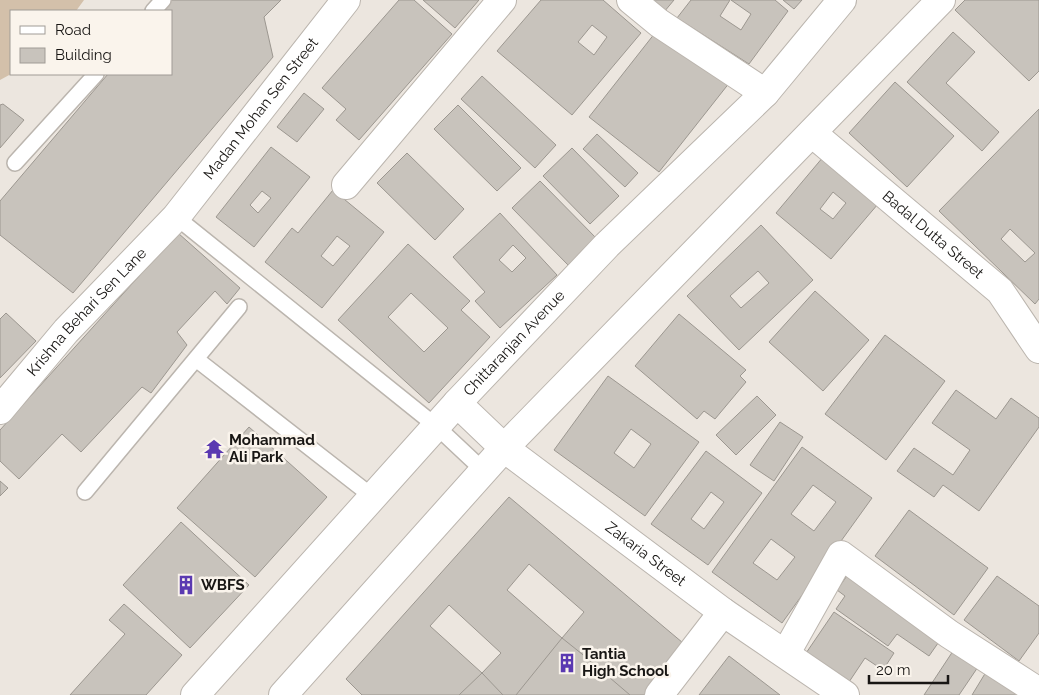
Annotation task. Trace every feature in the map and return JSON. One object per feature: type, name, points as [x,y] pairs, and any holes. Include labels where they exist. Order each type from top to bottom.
[{"type":"main road","name":"Madan Mohan Sen Street","points":[[176,217],[346,0]]},
{"type":"main road","points":[[346,185],[502,0]]},
{"type":"main road","points":[[632,0],[658,23],[765,93]]},
{"type":"main road","name":"Chittaranjan Avenue","points":[[195,695],[457,403],[607,245],[765,93],[842,0]]},
{"type":"main road","points":[[290,693],[504,448],[941,0]]},
{"type":"main road","name":"Badal Dutta Street","points":[[812,132],[1000,291],[1039,349]]},
{"type":"main road","name":"Krishna Behari Sen Lane","points":[[0,410],[66,330],[176,217]]},
{"type":"main road","name":"Zakaria Street","points":[[457,403],[504,448],[723,612],[786,653],[845,695]]},
{"type":"main road","points":[[786,653],[841,555],[949,634],[1039,692]]},
{"type":"main road","points":[[659,695],[723,612]]},
{"type":"lane","points":[[154,10],[163,0]]},
{"type":"lane","points":[[15,163],[95,75]]},
{"type":"lane","points":[[176,217],[436,426],[484,471]]},
{"type":"lane","points":[[85,492],[239,307]]},
{"type":"lane","points":[[196,359],[373,497]]},
{"type":"shaded area","points":[[0,0],[84,0],[77,10],[10,10],[10,75],[0,80]]},
{"type":"building","points":[[170,0],[281,0],[264,17],[273,57],[73,293],[0,235],[0,201],[107,75],[172,75],[172,10],[161,10]]},
{"type":"building","points":[[399,0],[414,0],[452,34],[359,140],[336,120],[346,109],[322,88]]},
{"type":"building","points":[[423,0],[479,0],[455,28]]},
{"type":"building","points":[[541,0],[603,0],[641,33],[572,115],[497,51]],"holes":[[[592,25],[607,37],[594,55],[578,42]]]},
{"type":"building","points":[[638,0],[674,0],[659,18]]},
{"type":"building","points":[[691,0],[730,0],[720,16],[741,30],[751,14],[731,0],[775,0],[788,11],[749,64],[677,18]]},
{"type":"building","points":[[783,0],[802,0],[794,9]]},
{"type":"building","points":[[965,0],[1039,0],[1039,71],[1029,81],[955,10]]},
{"type":"building","points":[[953,32],[975,52],[946,83],[999,132],[982,151],[907,82]]},
{"type":"building","points":[[655,33],[730,82],[659,172],[589,117]]},
{"type":"building","points":[[482,76],[556,145],[535,168],[461,99]]},
{"type":"building","points":[[895,82],[954,136],[907,187],[849,133]]},
{"type":"building","points":[[304,93],[324,109],[297,142],[277,127]]},
{"type":"building","points":[[3,104],[24,120],[0,148],[0,105]]},
{"type":"building","points":[[458,105],[521,168],[497,191],[434,129]]},
{"type":"building","points":[[1039,109],[1039,299],[1035,304],[939,211]],"holes":[[[1010,229],[1035,253],[1025,262],[1001,239]]]},
{"type":"building","points":[[597,134],[638,173],[625,187],[583,149]]},
{"type":"building","points":[[271,147],[310,177],[254,247],[216,217]],"holes":[[[262,191],[271,198],[258,213],[250,205]]]},
{"type":"building","points":[[572,148],[619,196],[590,224],[543,176]]},
{"type":"building","points":[[829,150],[884,197],[831,259],[776,213]],"holes":[[[833,192],[846,203],[833,219],[820,209]]]},
{"type":"building","points":[[407,153],[464,209],[435,240],[377,183]]},
{"type":"building","points":[[540,181],[598,240],[570,267],[512,208]]},
{"type":"building","points":[[333,190],[384,232],[322,308],[265,262],[292,228],[298,233]],"holes":[[[337,236],[350,246],[333,266],[321,256]]]},
{"type":"building","points":[[500,213],[557,275],[500,328],[475,301],[485,292],[453,257]],"holes":[[[513,245],[526,258],[512,272],[499,260]]]},
{"type":"building","points":[[761,225],[813,280],[739,350],[687,296]],"holes":[[[758,271],[769,283],[741,308],[730,296]]]},
{"type":"building","points":[[178,233],[240,288],[227,304],[215,291],[177,332],[187,345],[151,393],[142,387],[81,452],[62,434],[19,479],[0,461],[0,430]]},
{"type":"building","points":[[408,244],[470,301],[461,310],[490,337],[429,403],[338,320]],"holes":[[[411,293],[448,328],[424,352],[388,317]]]},
{"type":"building","points":[[815,291],[869,340],[823,391],[769,342]]},
{"type":"building","points":[[6,313],[36,341],[0,378],[0,319]]},
{"type":"building","points":[[679,314],[746,370],[740,376],[746,382],[715,419],[704,411],[697,419],[635,366]]},
{"type":"building","points":[[885,335],[945,381],[886,460],[825,414]]},
{"type":"building","points":[[608,376],[699,442],[645,516],[554,450]],"holes":[[[631,429],[651,444],[634,468],[614,453]]]},
{"type":"building","points":[[956,390],[996,419],[1011,398],[1039,418],[1039,427],[979,511],[943,485],[934,497],[897,471],[914,448],[953,475],[970,450],[932,423]]},
{"type":"building","points":[[757,396],[776,415],[736,455],[716,435]]},
{"type":"building","points":[[780,422],[803,437],[774,481],[750,465]]},
{"type":"building","points":[[249,427],[327,497],[255,577],[177,508]]},
{"type":"building","points":[[802,447],[872,498],[782,623],[712,572]],"holes":[[[813,485],[836,502],[814,531],[791,514]],[[771,539],[795,557],[777,580],[753,563]]]},
{"type":"building","points":[[706,451],[762,493],[708,565],[651,524]],"holes":[[[711,492],[724,502],[704,529],[691,519]]]},
{"type":"building","points":[[0,481],[8,488],[0,496]]},
{"type":"building","points":[[509,497],[689,648],[651,695],[362,695],[346,679]],"holes":[[[529,564],[584,612],[562,638],[507,590]],[[449,605],[501,653],[482,673],[430,626]]]},
{"type":"building","points":[[909,510],[988,568],[954,615],[875,556]]},
{"type":"building","name":"WBFS","points":[[181,522],[249,585],[190,648],[123,585]]},
{"type":"building","points":[[851,570],[943,636],[929,656],[897,634],[888,646],[836,609],[845,596],[837,590]]},
{"type":"building","points":[[997,576],[1039,606],[1039,633],[1019,661],[964,620]]},
{"type":"building","points":[[124,604],[182,655],[146,695],[70,695],[125,634],[109,620]]},
{"type":"building","points":[[834,612],[894,653],[883,670],[865,658],[845,688],[802,659]]},
{"type":"building","name":"Tantia High School","points":[[562,638],[582,654],[630,695],[516,695]]},
{"type":"building","points":[[955,648],[980,664],[959,695],[924,695]]},
{"type":"building","points":[[729,656],[780,695],[699,695]]},
{"type":"building","points":[[986,672],[1021,695],[972,695]]},
{"type":"building","points":[[482,673],[503,695],[459,695]]},
{"type":"place","name":"Mohammad Ali Park","points":[[214,449]]},
{"type":"place","name":"WBFS","points":[[186,585]]},
{"type":"place","name":"Tantia High School","points":[[567,663]]}]
